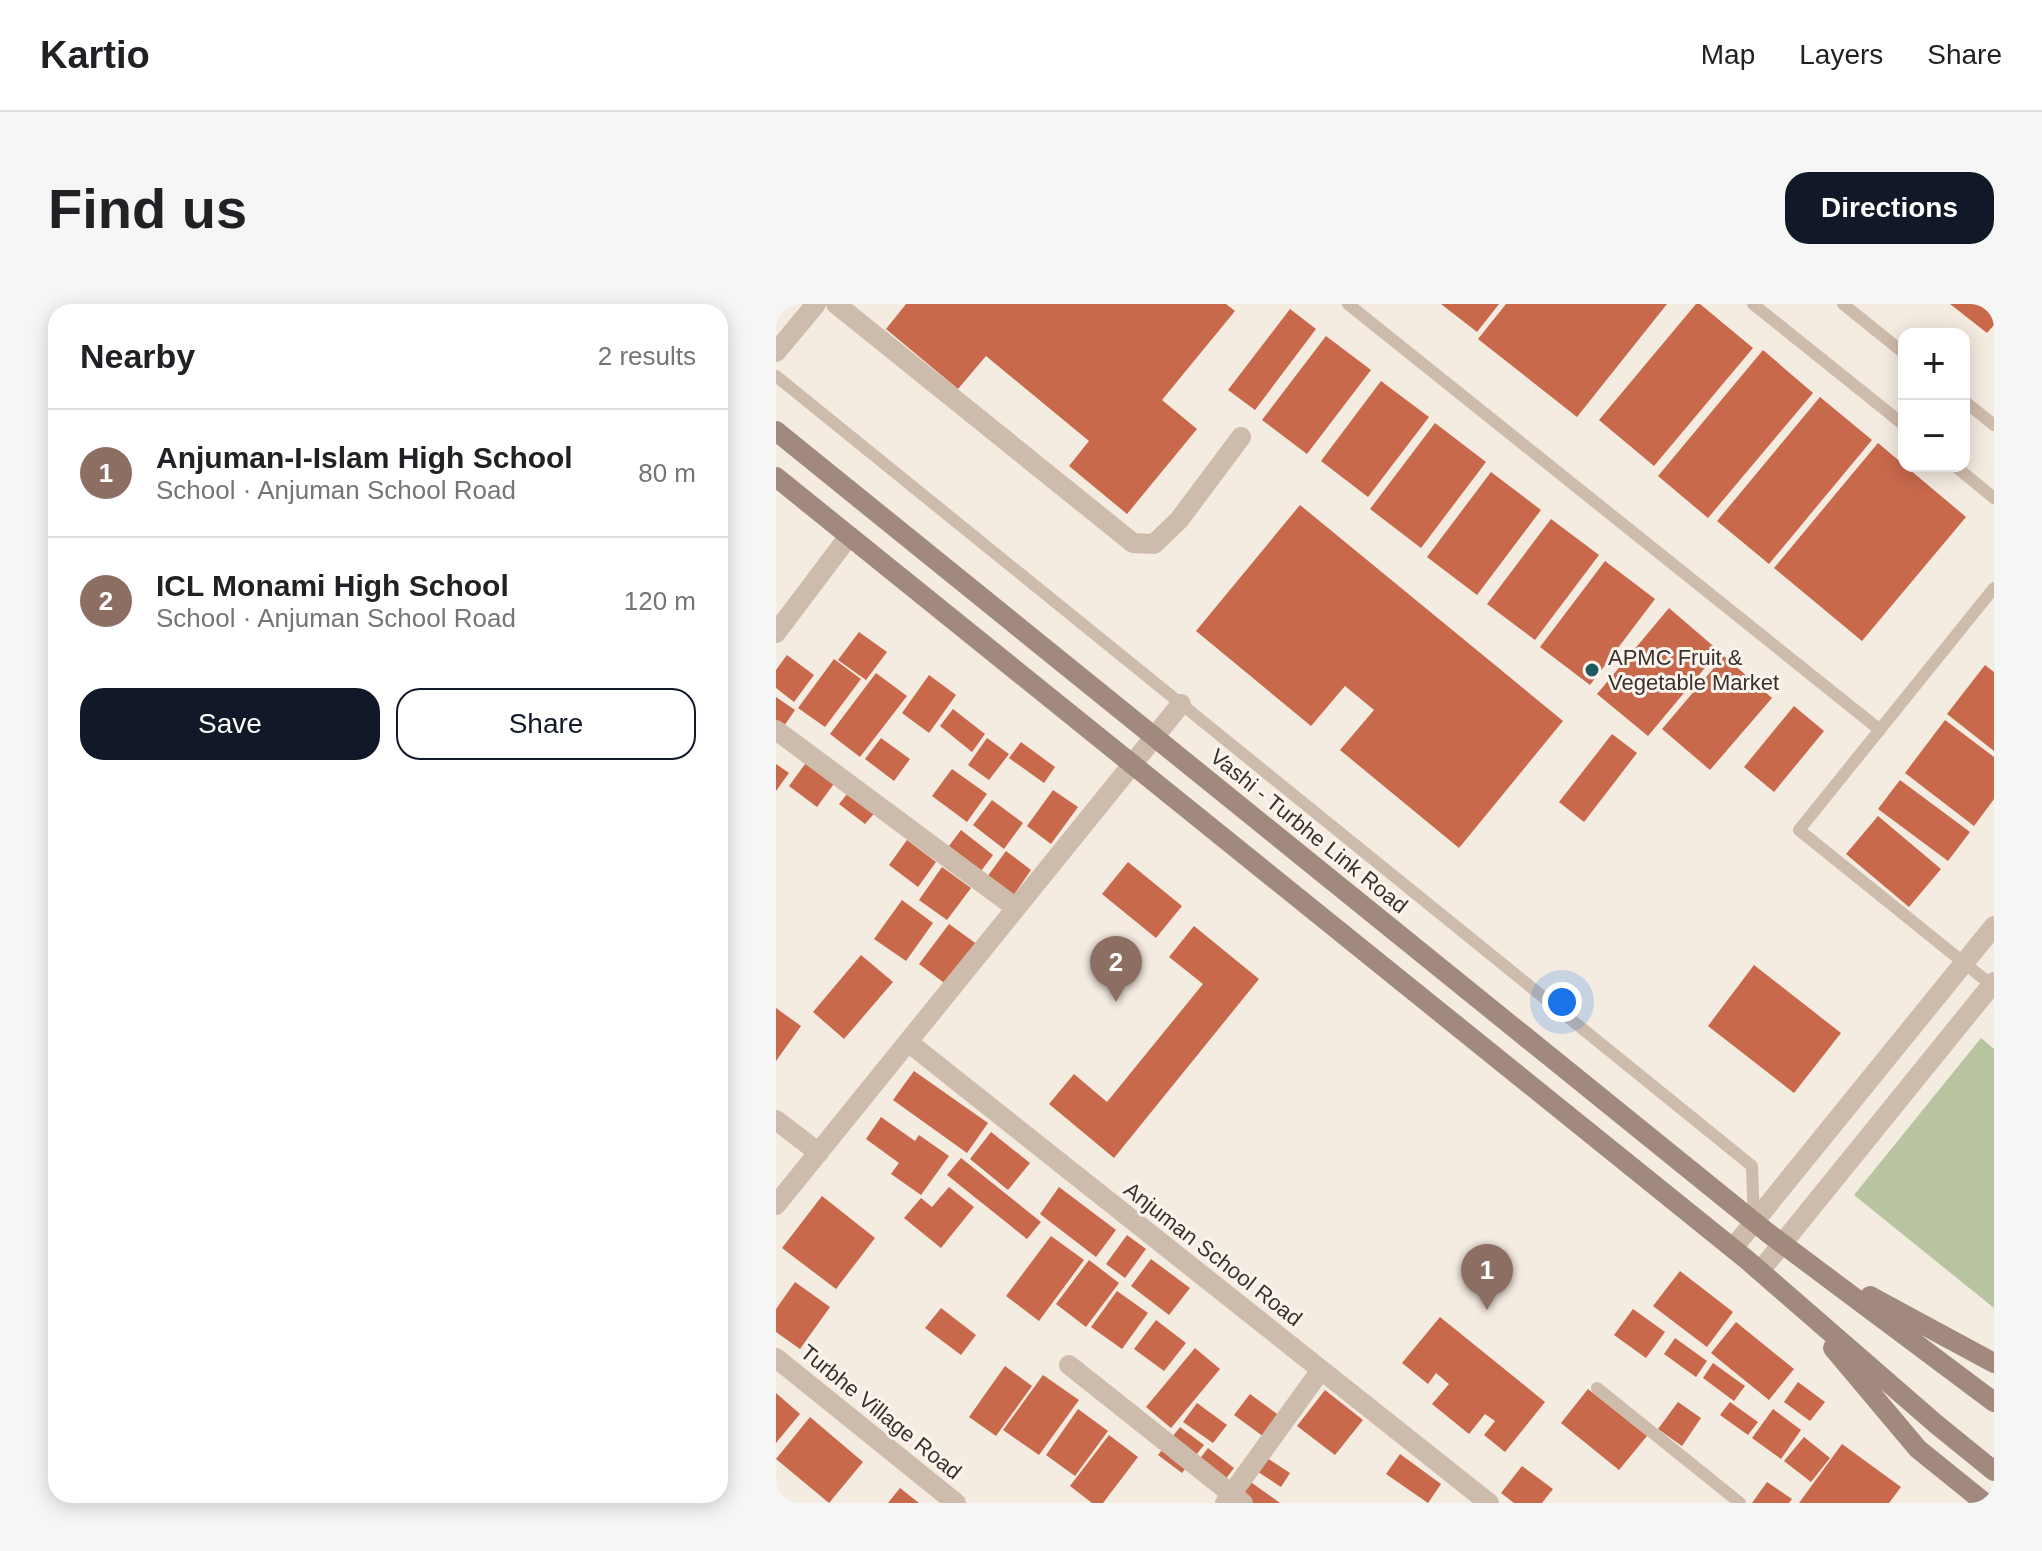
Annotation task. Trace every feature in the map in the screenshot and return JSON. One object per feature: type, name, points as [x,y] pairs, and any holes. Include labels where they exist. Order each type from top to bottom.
[{"type":"main road","name":"Vashi - Turbhe Link Road","points":[[776,431],[1754,1222],[1813,1266]]},
{"type":"main road","points":[[776,477],[1733,1248],[1994,1471]]},
{"type":"main road","points":[[1813,1266],[1994,1363]]},
{"type":"main road","points":[[1813,1266],[1994,1402]]},
{"type":"main road","points":[[1789,1296],[1918,1449],[1985,1503]]},
{"type":"street","points":[[776,352],[816,304]]},
{"type":"street","points":[[836,304],[1133,543],[1154,544],[1179,520],[1241,437]]},
{"type":"street","points":[[776,633],[849,536]]},
{"type":"street","points":[[776,1205],[1181,704]]},
{"type":"street","points":[[776,730],[1016,908]]},
{"type":"street","points":[[1733,1248],[1994,926]]},
{"type":"street","points":[[1760,1271],[1993,985]]},
{"type":"street","name":"Anjuman School Road","points":[[908,1042],[1489,1503]]},
{"type":"street","points":[[776,1120],[819,1153]]},
{"type":"street","name":"Turbhe Village Road","points":[[776,1358],[951,1501]]},
{"type":"street","points":[[1069,1365],[1233,1500],[1321,1370]]},
{"type":"lane","points":[[1348,304],[1880,730]]},
{"type":"lane","points":[[1753,304],[1898,420]]},
{"type":"lane","points":[[1843,304],[1898,348]]},
{"type":"lane","points":[[776,376],[1752,1166],[1754,1222]]},
{"type":"lane","points":[[1970,406],[1994,425]]},
{"type":"lane","points":[[1962,472],[1994,498]]},
{"type":"lane","points":[[1993,985],[1799,830],[1994,588]]},
{"type":"lane","points":[[1597,1388],[1740,1503]]},
{"type":"green space","points":[[1981,1038],[1994,1049],[1994,1308],[1854,1195]]},
{"type":"building","points":[[906,304],[1226,304],[1235,311],[1162,400],[1197,429],[1127,514],[1069,466],[1089,441],[986,356],[958,389],[886,329]]},
{"type":"building","points":[[1441,304],[1499,304],[1477,332]]},
{"type":"building","points":[[1506,304],[1667,304],[1577,417],[1478,339]]},
{"type":"building","points":[[1696,304],[1700,304],[1753,348],[1654,466],[1599,420]]},
{"type":"building","points":[[1950,304],[1994,304],[1994,325],[1987,333]]},
{"type":"building","points":[[1290,309],[1316,329],[1255,410],[1228,390]]},
{"type":"building","points":[[1326,336],[1371,370],[1307,454],[1262,420]]},
{"type":"building","points":[[1763,350],[1813,393],[1708,518],[1658,476]]},
{"type":"building","points":[[1381,381],[1429,417],[1368,497],[1321,461]]},
{"type":"building","points":[[1820,397],[1872,440],[1769,564],[1717,521]]},
{"type":"building","points":[[1435,423],[1486,462],[1421,548],[1370,509]]},
{"type":"building","points":[[1878,443],[1898,460],[1898,472],[1912,472],[1966,517],[1862,641],[1774,568]]},
{"type":"building","points":[[1491,472],[1541,510],[1477,595],[1427,557]]},
{"type":"building","points":[[1300,505],[1563,721],[1459,848],[1340,750],[1374,710],[1345,686],[1311,726],[1196,631]]},
{"type":"building","points":[[1551,519],[1599,555],[1535,640],[1487,604]]},
{"type":"building","points":[[1605,561],[1655,599],[1590,685],[1540,647]]},
{"type":"building","points":[[1669,608],[1719,651],[1648,736],[1597,694]]},
{"type":"building","points":[[859,632],[887,652],[866,680],[838,660]]},
{"type":"building","points":[[787,655],[814,675],[794,702],[776,688],[776,670]]},
{"type":"building","points":[[1724,656],[1772,698],[1710,770],[1662,729]]},
{"type":"building","points":[[834,659],[861,679],[825,727],[798,708]]},
{"type":"building","points":[[1985,665],[1994,672],[1994,751],[1947,714]]},
{"type":"building","points":[[876,673],[907,696],[860,757],[830,734]]},
{"type":"building","points":[[929,675],[956,695],[929,733],[902,713]]},
{"type":"building","points":[[776,697],[795,710],[782,729],[776,725]]},
{"type":"building","points":[[1794,706],[1824,731],[1774,792],[1744,767]]},
{"type":"building","points":[[953,709],[985,734],[972,752],[940,726]]},
{"type":"building","points":[[1945,720],[1994,757],[1994,799],[1974,826],[1905,773]]},
{"type":"building","points":[[1612,734],[1637,753],[1584,822],[1559,802]]},
{"type":"building","points":[[881,738],[910,759],[894,781],[865,759]]},
{"type":"building","points":[[987,738],[1009,754],[989,780],[968,765]]},
{"type":"building","points":[[1021,742],[1055,767],[1044,783],[1009,758]]},
{"type":"building","points":[[808,760],[836,781],[817,807],[789,786]]},
{"type":"building","points":[[776,764],[789,773],[776,791]]},
{"type":"building","points":[[952,769],[987,794],[967,822],[932,796]]},
{"type":"building","points":[[1900,780],[1970,832],[1948,861],[1878,809]]},
{"type":"building","points":[[852,788],[879,808],[865,824],[839,804]]},
{"type":"building","points":[[1053,790],[1078,807],[1051,844],[1027,826]]},
{"type":"building","points":[[992,800],[1023,823],[1004,849],[973,825]]},
{"type":"building","points":[[1878,816],[1941,869],[1909,907],[1846,854]]},
{"type":"building","points":[[961,830],[993,855],[981,871],[949,846]]},
{"type":"building","points":[[907,840],[936,862],[918,887],[889,865]]},
{"type":"building","points":[[1006,851],[1031,870],[1013,896],[987,877]]},
{"type":"building","points":[[1128,862],[1182,906],[1156,938],[1102,894]]},
{"type":"building","points":[[942,867],[971,888],[947,920],[919,900]]},
{"type":"building","points":[[902,900],[933,923],[906,961],[874,939]]},
{"type":"building","points":[[949,924],[978,945],[947,985],[919,964]]},
{"type":"building","points":[[1194,926],[1259,979],[1114,1158],[1049,1104],[1074,1074],[1107,1102],[1203,984],[1169,957]]},
{"type":"building","points":[[861,955],[893,982],[844,1039],[813,1012]]},
{"type":"building","points":[[1754,965],[1841,1033],[1794,1093],[1708,1026]]},
{"type":"building","points":[[776,1008],[801,1026],[776,1061]]},
{"type":"building","points":[[914,1071],[988,1123],[967,1153],[893,1100]]},
{"type":"building","points":[[881,1117],[915,1141],[919,1135],[949,1156],[921,1195],[891,1174],[899,1163],[866,1139]]},
{"type":"building","points":[[991,1132],[1030,1163],[1008,1190],[970,1159]]},
{"type":"building","points":[[961,1158],[1041,1222],[1027,1239],[947,1175]]},
{"type":"building","points":[[949,1187],[974,1207],[941,1248],[904,1218],[921,1198],[932,1207]]},
{"type":"building","points":[[1059,1187],[1116,1230],[1096,1257],[1040,1214]]},
{"type":"building","points":[[822,1196],[875,1238],[836,1289],[782,1248]]},
{"type":"building","points":[[1127,1235],[1146,1249],[1125,1278],[1106,1264]]},
{"type":"building","points":[[1051,1236],[1084,1260],[1039,1321],[1006,1296]]},
{"type":"building","points":[[1151,1259],[1190,1288],[1169,1315],[1131,1286]]},
{"type":"building","points":[[1089,1260],[1119,1283],[1086,1327],[1056,1304]]},
{"type":"building","points":[[1680,1271],[1733,1312],[1707,1347],[1653,1306]]},
{"type":"building","points":[[795,1282],[830,1307],[800,1349],[776,1332],[776,1309]]},
{"type":"building","points":[[1117,1291],[1148,1313],[1122,1349],[1091,1327]]},
{"type":"building","points":[[941,1308],[976,1335],[961,1355],[925,1328]]},
{"type":"building","points":[[1633,1309],[1665,1332],[1646,1358],[1614,1335]]},
{"type":"building","points":[[1440,1317],[1545,1402],[1505,1452],[1484,1435],[1495,1421],[1485,1414],[1469,1434],[1432,1404],[1449,1384],[1436,1373],[1428,1384],[1402,1363]]},
{"type":"building","points":[[1156,1320],[1186,1343],[1164,1371],[1134,1349]]},
{"type":"building","points":[[1736,1322],[1794,1369],[1769,1400],[1711,1353]]},
{"type":"building","points":[[1675,1338],[1707,1361],[1696,1377],[1664,1354]]},
{"type":"building","points":[[1195,1348],[1220,1369],[1171,1428],[1146,1407]]},
{"type":"building","points":[[1713,1363],[1745,1386],[1734,1401],[1703,1378]]},
{"type":"building","points":[[1005,1366],[1032,1386],[996,1436],[969,1417]]},
{"type":"building","points":[[1043,1375],[1079,1400],[1039,1455],[1003,1430]]},
{"type":"building","points":[[1798,1382],[1825,1402],[1810,1421],[1784,1402]]},
{"type":"building","points":[[1588,1389],[1647,1436],[1619,1470],[1561,1423]]},
{"type":"building","points":[[1325,1390],[1363,1420],[1335,1455],[1297,1426]]},
{"type":"building","points":[[776,1393],[800,1414],[776,1443]]},
{"type":"building","points":[[1250,1394],[1280,1416],[1264,1437],[1234,1415]]},
{"type":"building","points":[[1678,1402],[1701,1418],[1682,1446],[1658,1429]]},
{"type":"building","points":[[1730,1402],[1758,1422],[1748,1435],[1720,1415]]},
{"type":"building","points":[[1197,1403],[1227,1425],[1213,1443],[1183,1422]]},
{"type":"building","points":[[1078,1409],[1108,1431],[1075,1476],[1046,1455]]},
{"type":"building","points":[[1773,1409],[1801,1430],[1781,1459],[1752,1438]]},
{"type":"building","points":[[810,1417],[863,1462],[829,1503],[776,1459]]},
{"type":"building","points":[[1180,1427],[1204,1445],[1182,1473],[1158,1455]]},
{"type":"building","points":[[1109,1435],[1138,1457],[1103,1503],[1092,1503],[1070,1486]]},
{"type":"building","points":[[1804,1437],[1830,1458],[1811,1482],[1784,1461]]},
{"type":"building","points":[[1842,1444],[1901,1487],[1889,1503],[1799,1503]]},
{"type":"building","points":[[1208,1448],[1234,1468],[1218,1489],[1192,1469]]},
{"type":"building","points":[[1400,1454],[1441,1484],[1428,1503],[1386,1474]]},
{"type":"building","points":[[1264,1456],[1290,1473],[1281,1487],[1255,1470]]},
{"type":"building","points":[[1522,1466],[1553,1489],[1542,1503],[1514,1503],[1501,1493]]},
{"type":"building","points":[[1245,1478],[1280,1503],[1248,1503],[1234,1493]]},
{"type":"building","points":[[1767,1482],[1792,1499],[1789,1503],[1752,1503]]},
{"type":"building","points":[[900,1488],[919,1503],[888,1503]]},
{"type":"place","name":"APMC Fruit & Vegetable Market","points":[[1592,670]]},
{"type":"place","name":"ICL Monami High School","points":[[1116,1002]]},
{"type":"place","name":"Anjuman-I-Islam High School","points":[[1487,1310]]}]
